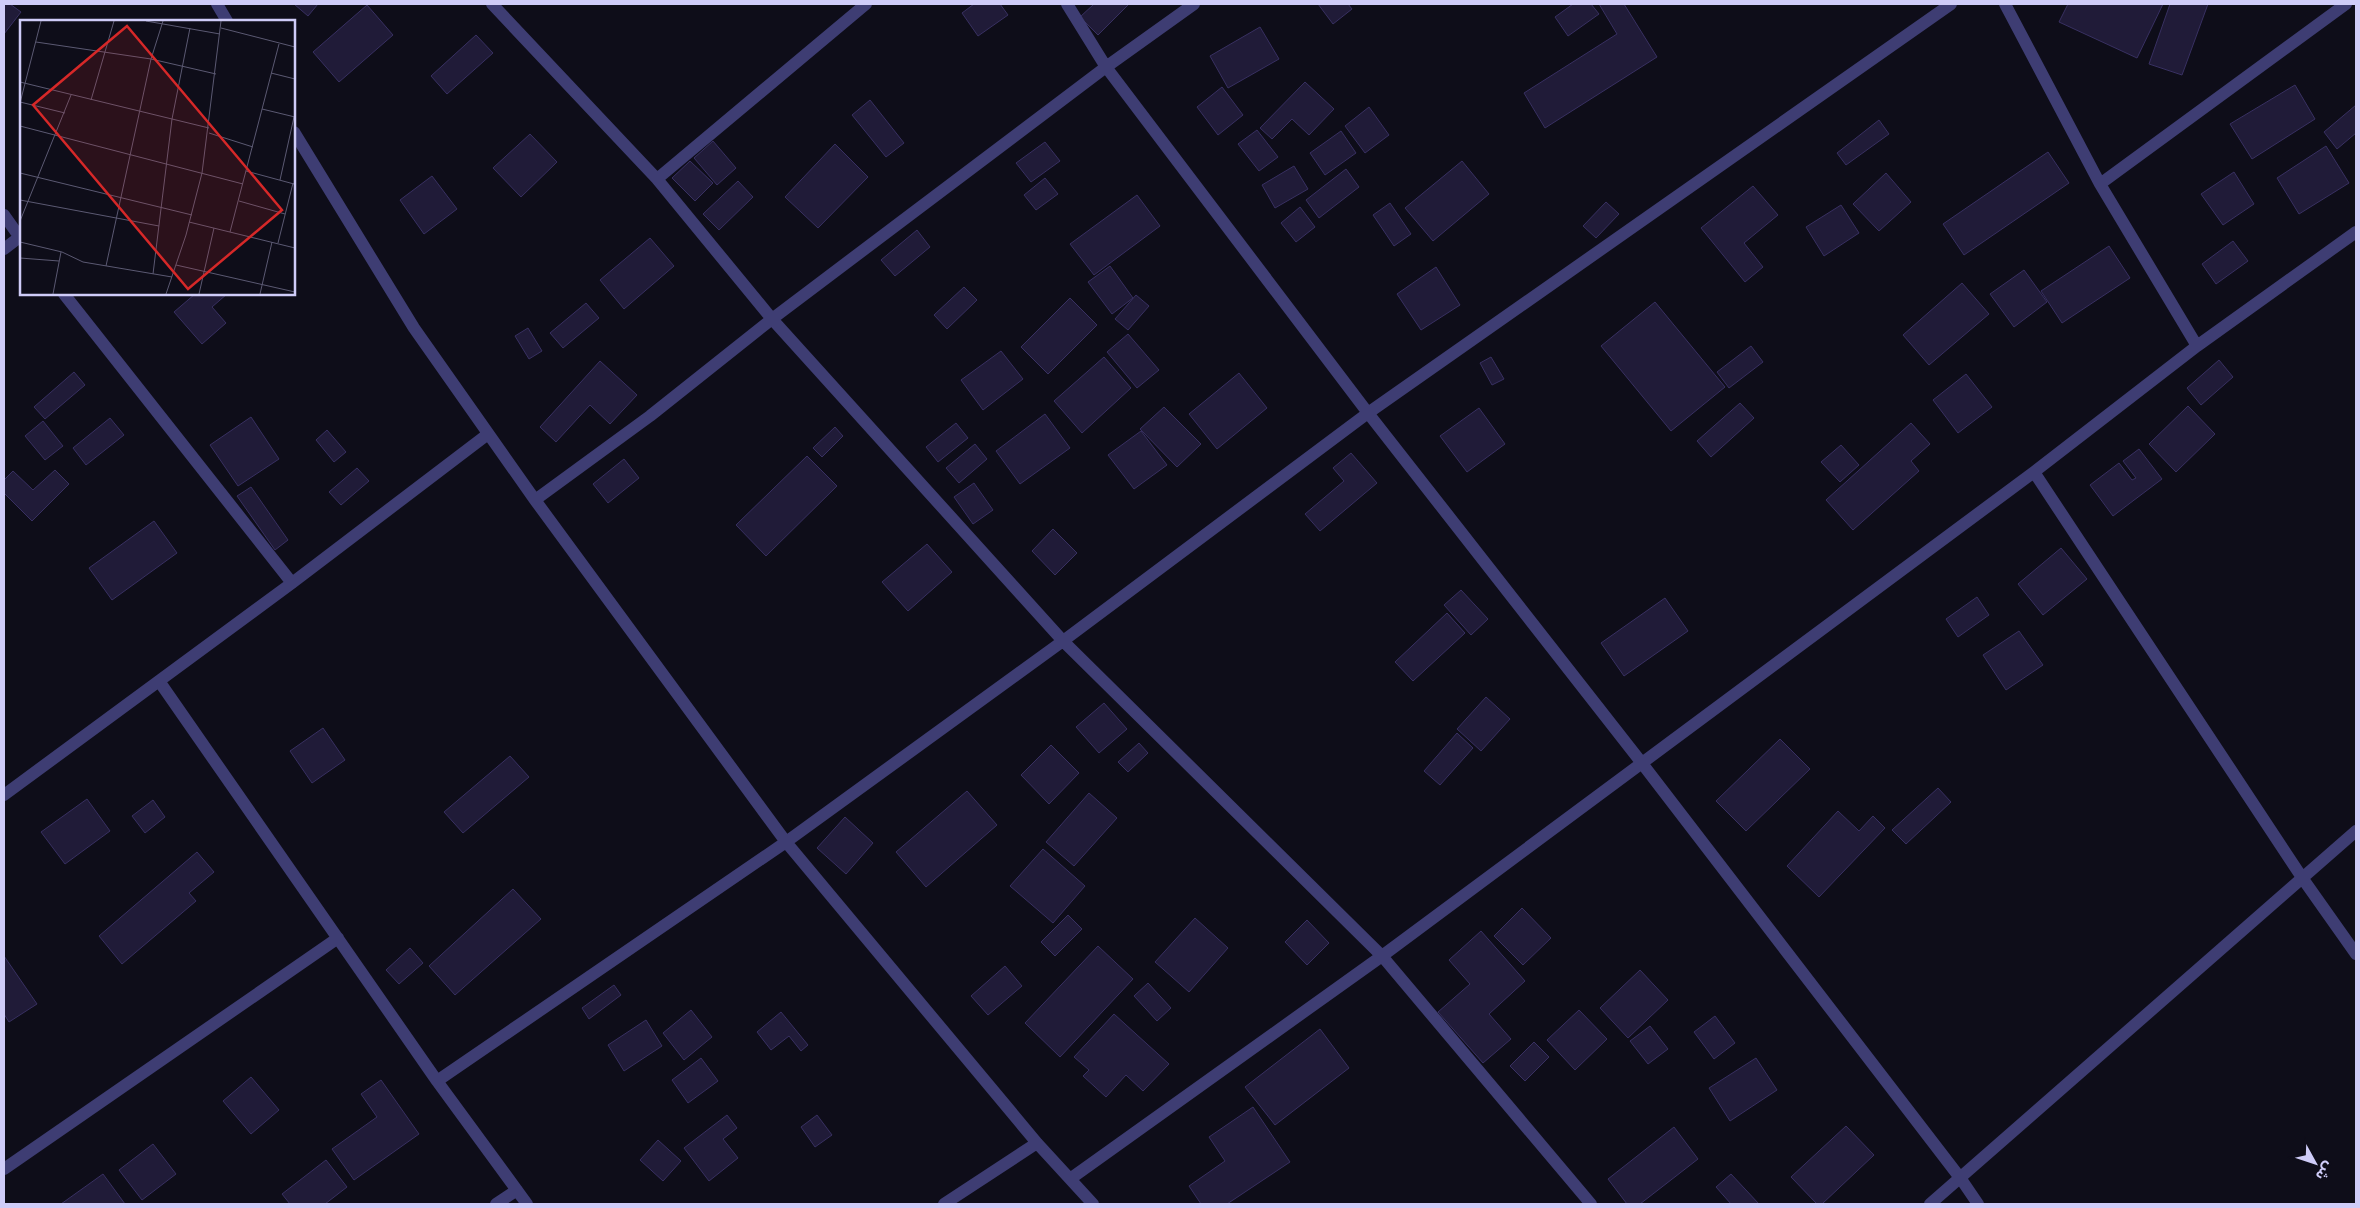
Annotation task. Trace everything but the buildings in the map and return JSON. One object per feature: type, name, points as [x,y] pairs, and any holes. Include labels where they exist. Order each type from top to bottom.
[{"type":"street","points":[[217,4],[226,20]]},
{"type":"street","points":[[492,4],[657,179],[772,319],[1063,641],[1382,956],[1591,1204]]},
{"type":"street","points":[[657,179],[866,4]]},
{"type":"street","points":[[1067,4],[1106,67],[1368,413],[1641,762],[1961,1179],[1978,1204]]},
{"type":"street","points":[[535,500],[650,416],[772,319],[1106,67],[1194,4]]},
{"type":"street","points":[[437,1080],[786,842],[1063,641],[1368,413],[1951,4]]},
{"type":"street","points":[[2005,4],[2100,184],[2197,346]]},
{"type":"street","points":[[2100,184],[2346,4]]},
{"type":"street","points":[[295,134],[414,328],[535,500],[786,842],[1037,1143],[1093,1204]]},
{"type":"street","points":[[4,215],[20,236]]},
{"type":"street","points":[[1070,1179],[1382,956],[2034,472],[2197,346],[2356,232]]},
{"type":"street","points":[[4,249],[20,238]]},
{"type":"street","points":[[65,295],[292,583]]},
{"type":"street","points":[[4,795],[292,583],[488,434]]},
{"type":"street","points":[[2034,472],[2303,879],[2356,954]]},
{"type":"street","points":[[159,681],[437,1080],[527,1204]]},
{"type":"street","points":[[1930,1204],[1961,1179],[2356,832]]},
{"type":"street","points":[[4,1168],[338,938]]},
{"type":"street","points":[[944,1204],[1037,1143]]},
{"type":"street","points":[[496,1204],[517,1190]]}]
